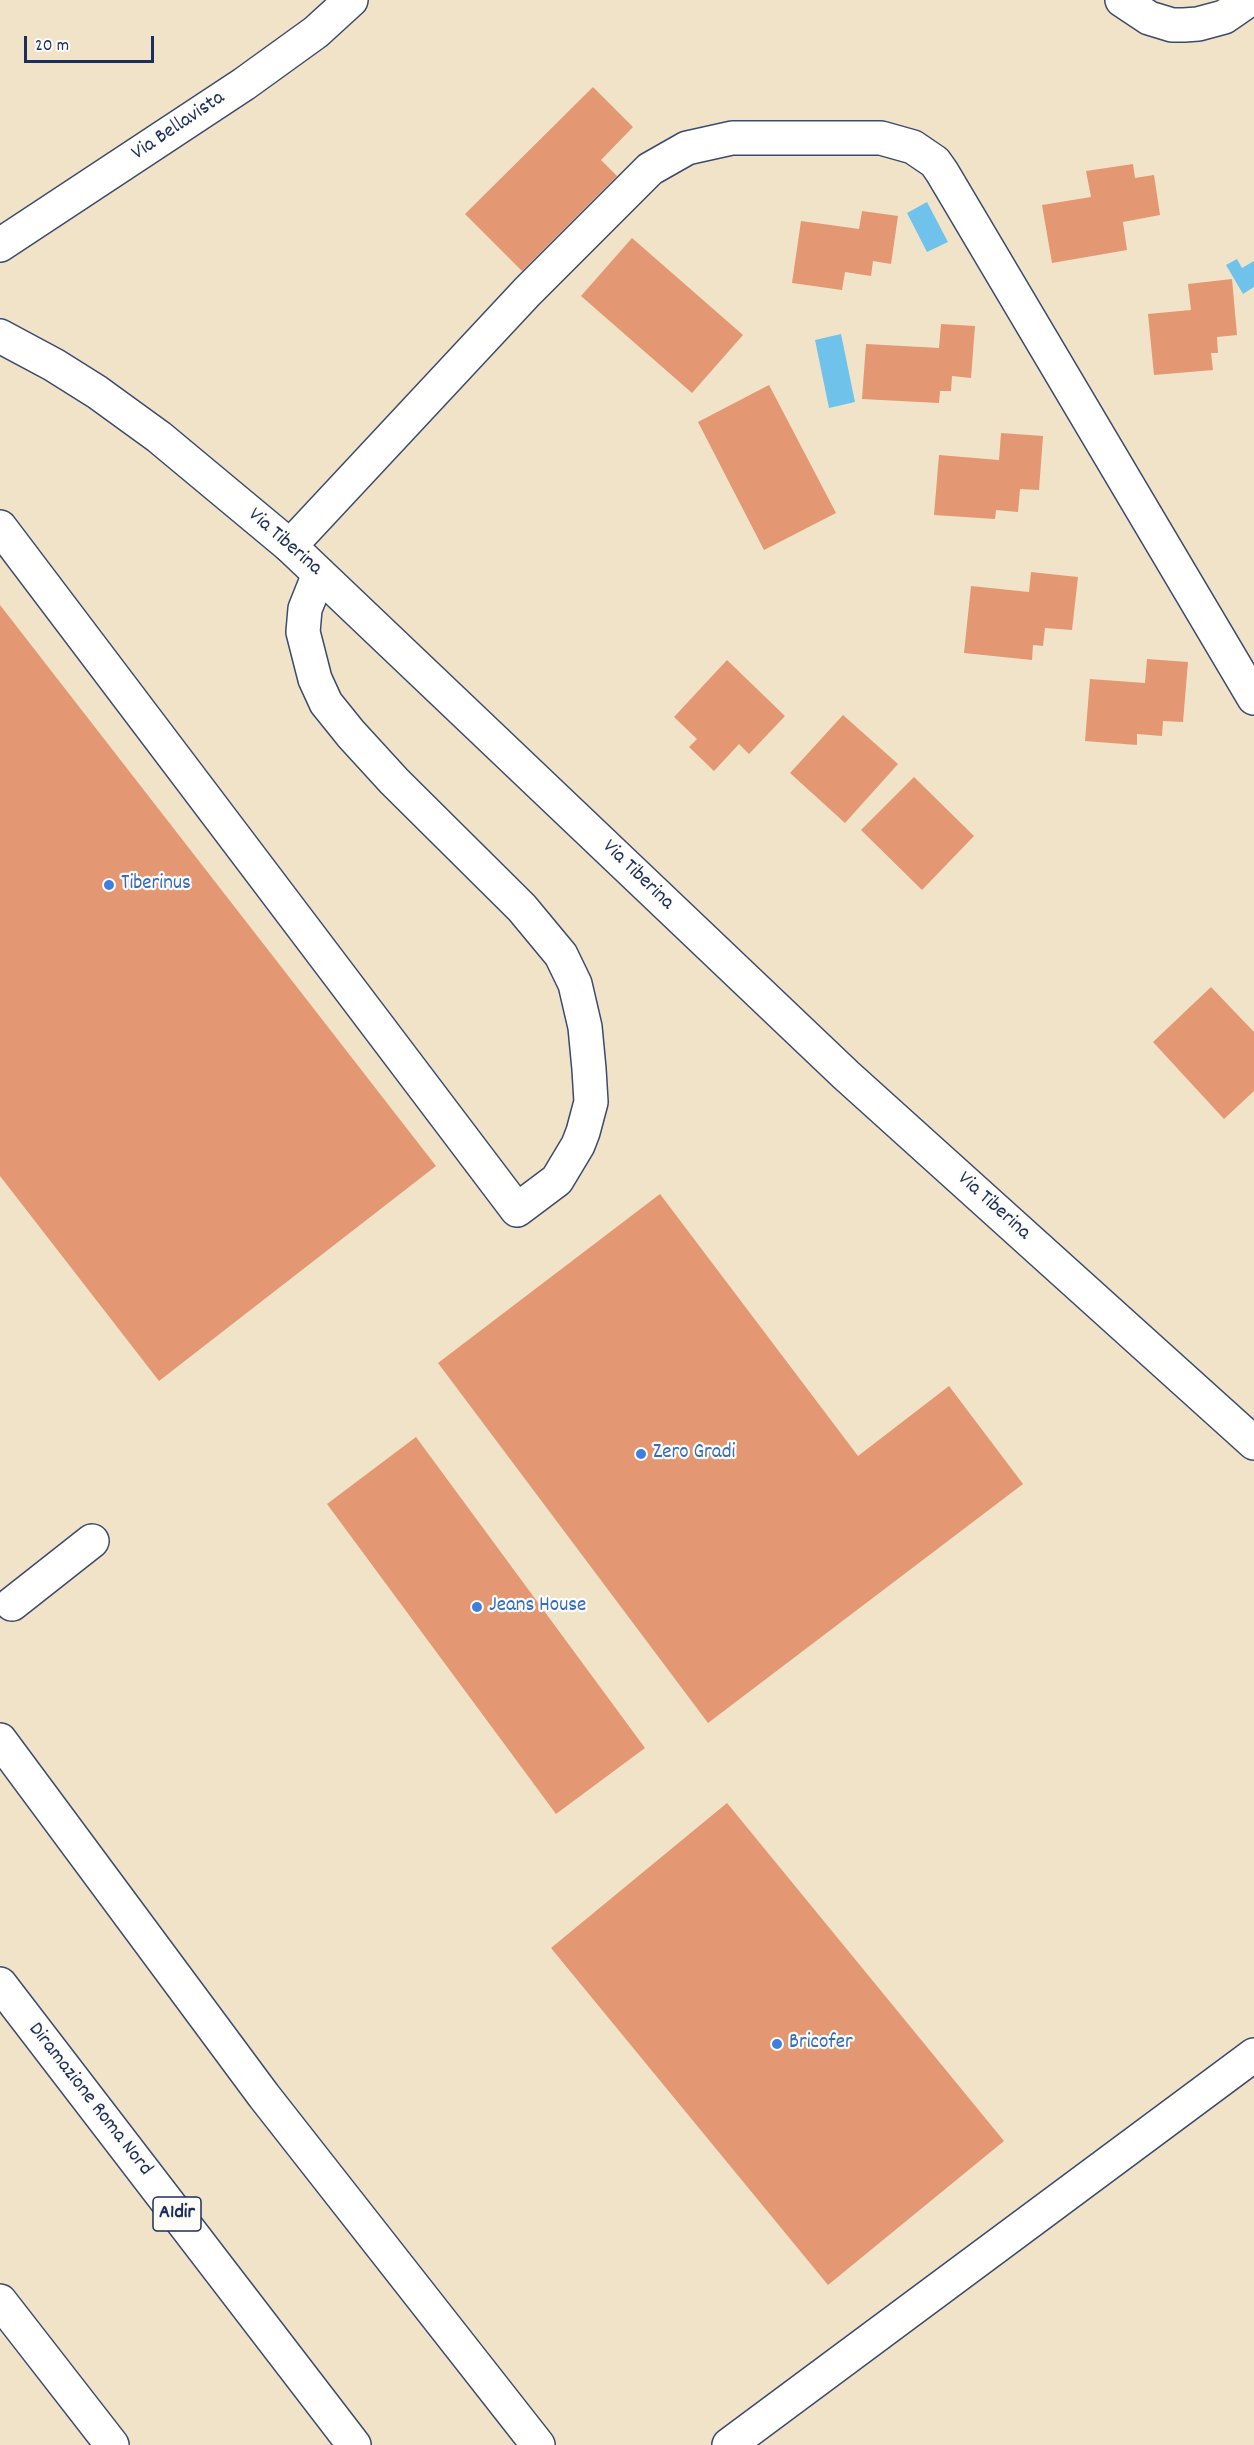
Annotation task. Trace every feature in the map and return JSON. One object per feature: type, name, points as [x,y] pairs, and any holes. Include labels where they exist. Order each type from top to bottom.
[{"type":"main road","name":"Via Bellavista","points":[[0,245],[244,84],[316,32],[351,0]]},
{"type":"main road","points":[[1122,0],[1149,18],[1172,25],[1184,25],[1224,17],[1250,0]]},
{"type":"main road","points":[[290,546],[527,292],[650,169],[696,145],[732,138],[881,138],[913,147],[934,162],[942,172],[1254,699]]},
{"type":"main road","name":"Via Tiberina","points":[[0,336],[54,365],[97,392],[159,437],[290,546],[846,1075],[1254,1443]]},
{"type":"main road","points":[[0,526],[517,1210],[556,1180],[578,1145],[591,1102],[585,1027],[575,984],[561,955],[522,908],[394,781],[326,703],[315,679],[303,632],[305,609],[320,574]]},
{"type":"main road","points":[[12,1604],[92,1540]]},
{"type":"main road","points":[[0,1740],[264,2096],[538,2445]]},
{"type":"main road","name":"Diramazione Roma Nord","points":[[0,1984],[354,2445]]},
{"type":"main road","points":[[729,2445],[1254,2055]]},
{"type":"main road","points":[[0,2301],[112,2445]]},
{"type":"water","points":[[927,202],[948,242],[927,252],[907,213]]},
{"type":"water","points":[[1237,259],[1242,268],[1254,261],[1254,287],[1243,294],[1226,265]]},
{"type":"water","points":[[841,334],[855,402],[829,408],[815,340]]},
{"type":"building","points":[[593,87],[633,127],[601,160],[617,176],[522,271],[465,214]]},
{"type":"building","points":[[1133,164],[1135,178],[1154,175],[1160,215],[1123,222],[1127,250],[1052,263],[1042,205],[1091,197],[1086,171]]},
{"type":"building","points":[[862,211],[898,216],[891,264],[873,261],[871,276],[845,272],[842,290],[792,283],[801,221],[859,229]]},
{"type":"building","points":[[632,238],[743,335],[692,393],[581,296]]},
{"type":"building","points":[[1232,279],[1237,335],[1217,337],[1218,353],[1211,353],[1213,370],[1154,375],[1148,314],[1191,310],[1188,284]]},
{"type":"building","points":[[941,324],[975,326],[971,378],[952,376],[951,391],[940,391],[939,403],[862,399],[866,344],[939,348]]},
{"type":"building","points":[[769,385],[836,513],[764,550],[698,422]]},
{"type":"building","points":[[1001,433],[1043,436],[1039,490],[1020,489],[1018,512],[996,510],[995,519],[934,515],[939,455],[999,460]]},
{"type":"building","points":[[1031,572],[1078,577],[1072,630],[1045,628],[1043,646],[1033,645],[1032,660],[964,653],[971,586],[1029,592]]},
{"type":"building","name":"Tiberinus","points":[[0,605],[436,1166],[159,1381],[0,1176]]},
{"type":"building","points":[[1147,659],[1188,662],[1183,722],[1163,721],[1162,736],[1137,734],[1137,745],[1085,741],[1090,679],[1145,683]]},
{"type":"building","points":[[727,660],[785,716],[749,754],[739,744],[714,771],[689,747],[697,739],[674,717]]},
{"type":"building","points":[[843,715],[898,764],[845,823],[790,773]]},
{"type":"building","points":[[914,777],[974,836],[922,890],[861,830]]},
{"type":"building","points":[[1211,987],[1254,1032],[1254,1091],[1224,1119],[1153,1042]]},
{"type":"building","points":[[660,1194],[858,1456],[949,1386],[1023,1484],[708,1723],[438,1363]]},
{"type":"building","points":[[416,1437],[645,1748],[556,1814],[327,1504]]},
{"type":"building","name":"Bricofer","points":[[727,1803],[1004,2141],[828,2285],[551,1948]]},
{"type":"place","name":"Tiberinus","points":[[109,885]]},
{"type":"place","name":"Zero Gradi","points":[[641,1454]]},
{"type":"place","name":"Jeans House","points":[[477,1607]]},
{"type":"place","name":"Bricofer","points":[[777,2044]]}]
